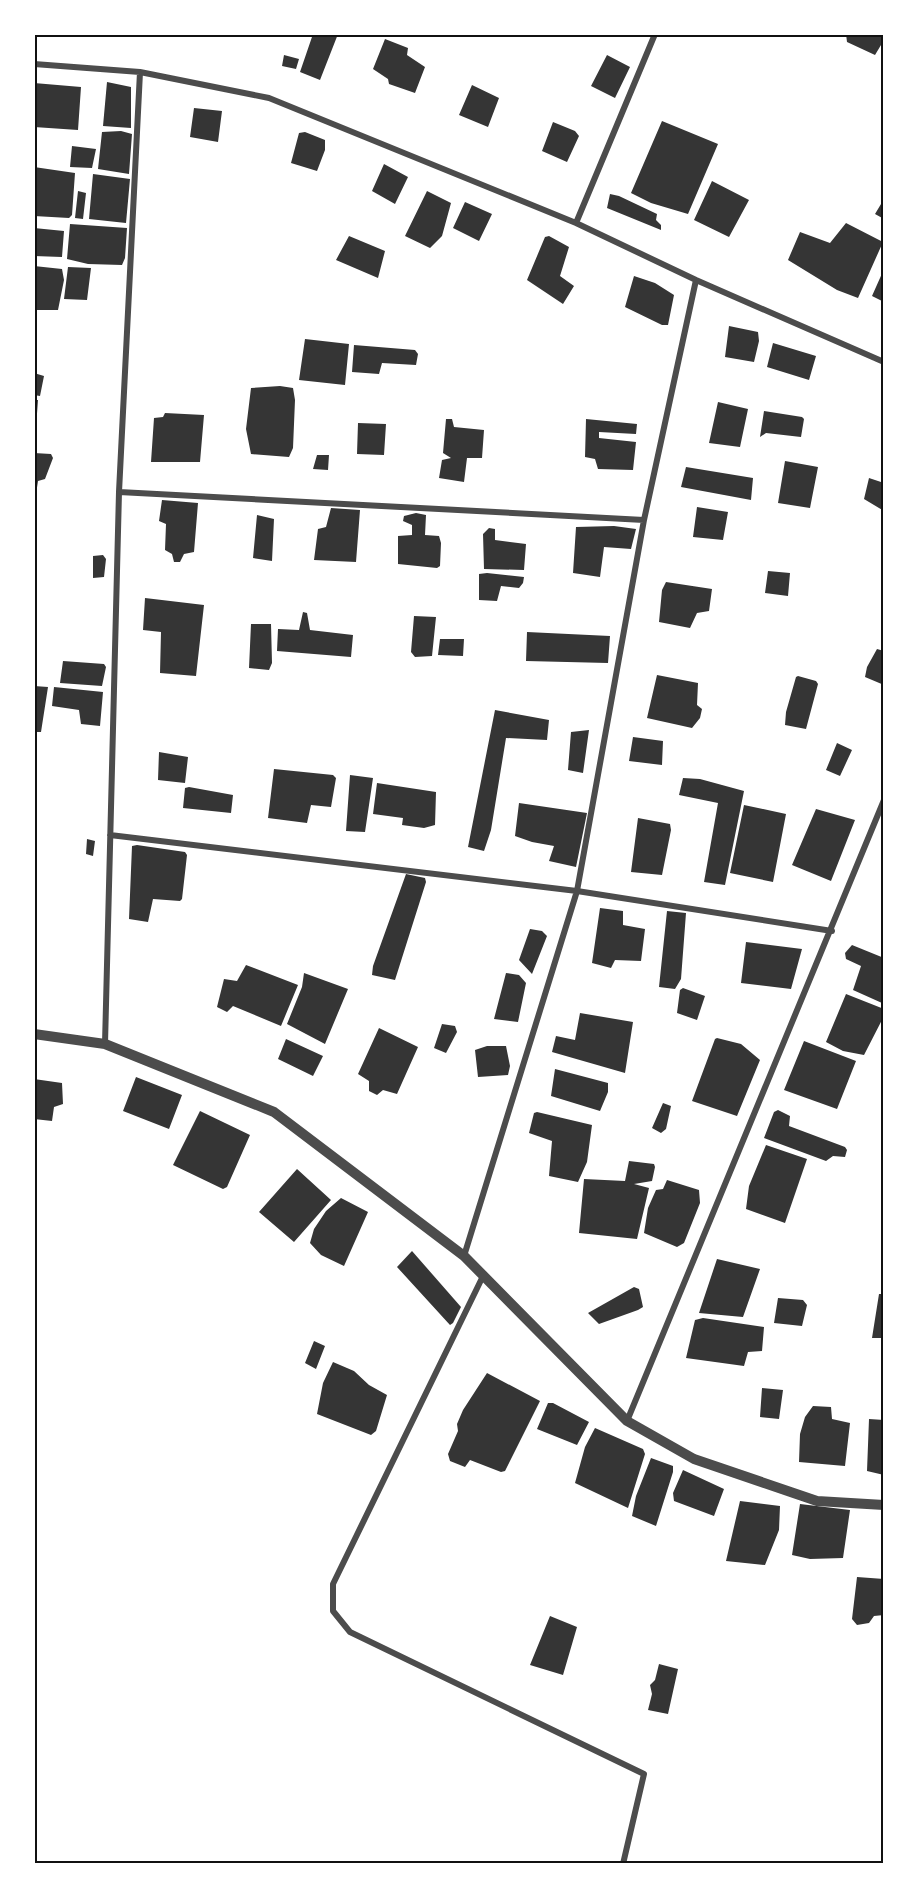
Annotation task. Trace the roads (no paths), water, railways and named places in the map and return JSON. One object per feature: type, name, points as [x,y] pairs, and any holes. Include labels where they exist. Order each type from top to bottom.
[{"type":"street","points":[[576,223],[655,34]]},
{"type":"street","points":[[34,64],[140,72],[269,98],[576,223],[696,280],[884,362]]},
{"type":"street","points":[[105,1044],[119,492],[140,72]]},
{"type":"street","points":[[464,1256],[578,891],[644,520],[696,280]]},
{"type":"street","points":[[119,492],[644,520]]},
{"type":"street","points":[[627,1421],[832,931],[884,800]]},
{"type":"street","points":[[110,835],[578,891],[832,931]]},
{"type":"street","points":[[34,1034],[105,1044],[274,1112],[464,1256],[627,1421],[694,1459],[817,1501],[884,1505]]},
{"type":"street","points":[[484,1274],[333,1584],[333,1611],[350,1632],[644,1774],[622,1863]]}]
